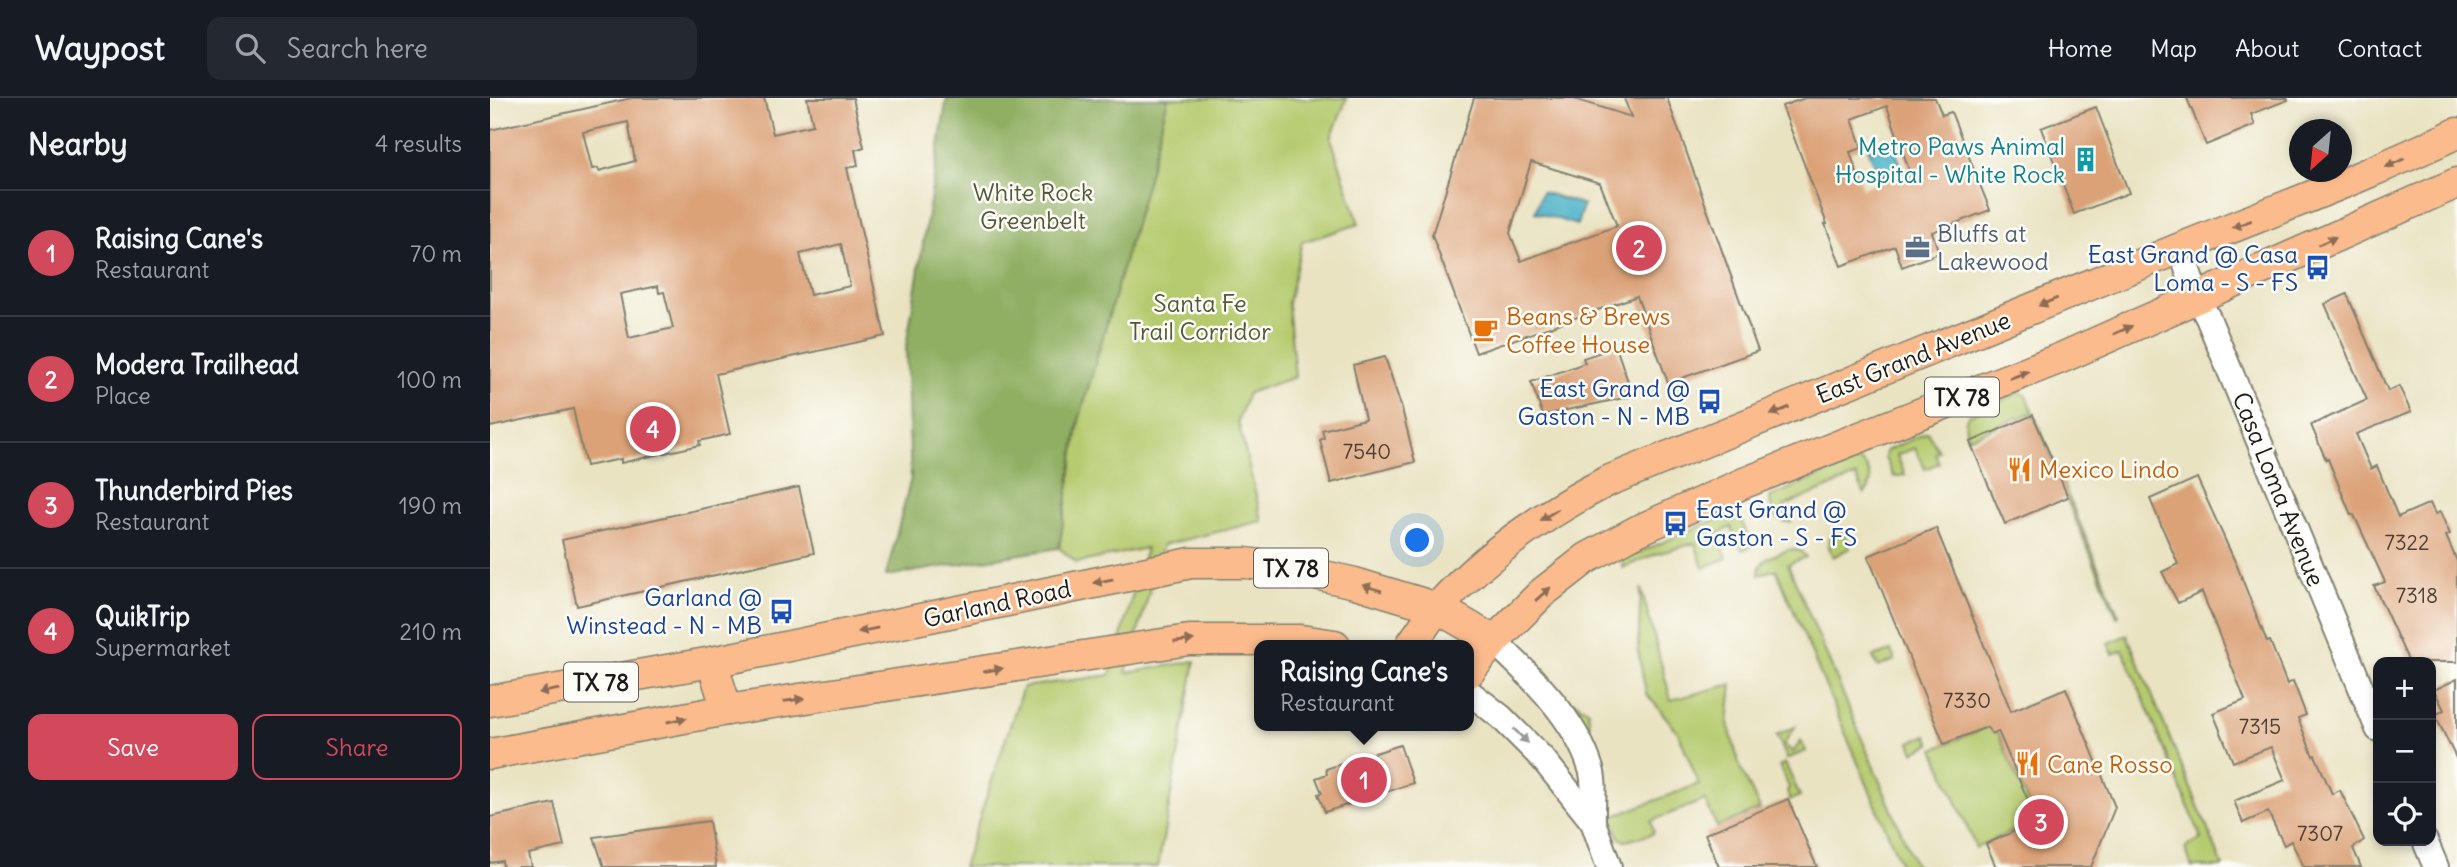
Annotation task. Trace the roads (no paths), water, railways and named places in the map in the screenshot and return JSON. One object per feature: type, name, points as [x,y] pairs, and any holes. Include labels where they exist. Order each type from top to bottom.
[{"type":"main road","name":"East Grand Avenue","points":[[1415,640],[1438,608],[1476,569],[1529,528],[1608,481],[2179,248],[2329,191],[2403,160],[2457,133]]},
{"type":"main road","name":"TX 78","points":[[1474,666],[1494,641],[1542,593],[1587,558],[1637,531],[1780,468],[2038,368],[2457,183]]},
{"type":"main road","name":"Garland Road","points":[[490,701],[712,662],[1191,563],[1246,563],[1293,569],[1342,580],[1438,608],[1494,641]]},
{"type":"main road","name":"TX 78","points":[[490,754],[727,710],[1189,640],[1301,640]]},
{"type":"main road","points":[[712,662],[727,710]]},
{"type":"street","name":"Casa Loma Avenue","points":[[2179,248],[2374,720]]},
{"type":"street","points":[[1494,641],[1535,680],[1570,726],[1592,770],[1593,822],[1609,867]]},
{"type":"street","points":[[1474,696],[1501,717],[1543,759],[1593,822]]},
{"type":"street","points":[[2427,846],[2436,867]]},
{"type":"water","points":[[1891,139],[1904,173],[1881,182],[1868,148]]},
{"type":"water","points":[[1542,192],[1583,205],[1577,225],[1535,212]]},
{"type":"place","name":"Metro Paws Animal Hospital - White Rock","points":[[2085,160]]},
{"type":"place","name":"Bluffs at Lakewood","points":[[1917,247]]},
{"type":"place","name":"Modera Trailhead","points":[[1639,248]]},
{"type":"place","name":"East Grand @ Casa Loma - S - FS","points":[[2318,268]]},
{"type":"place","name":"Beans & Brews Coffee House","points":[[1486,330]]},
{"type":"place","name":"East Grand @ Gaston - N - MB","points":[[1710,402]]},
{"type":"place","name":"QuikTrip","points":[[653,429]]},
{"type":"place","name":"Mexico Lindo","points":[[2019,469]]},
{"type":"place","name":"East Grand @ Gaston - S - FS","points":[[1676,523]]},
{"type":"place","name":"Garland @ Winstead - N - MB","points":[[782,611]]},
{"type":"place","name":"Cane Rosso","points":[[2027,764]]},
{"type":"place","name":"Raising Cane's","points":[[1364,780]]},
{"type":"place","name":"Thunderbird Pies","points":[[2041,822]]},
{"type":"park label","name":"White Rock Greenbelt","points":[[1033,206]]},
{"type":"park label","name":"Santa Fe Trail Corridor","points":[[1200,317]]}]
